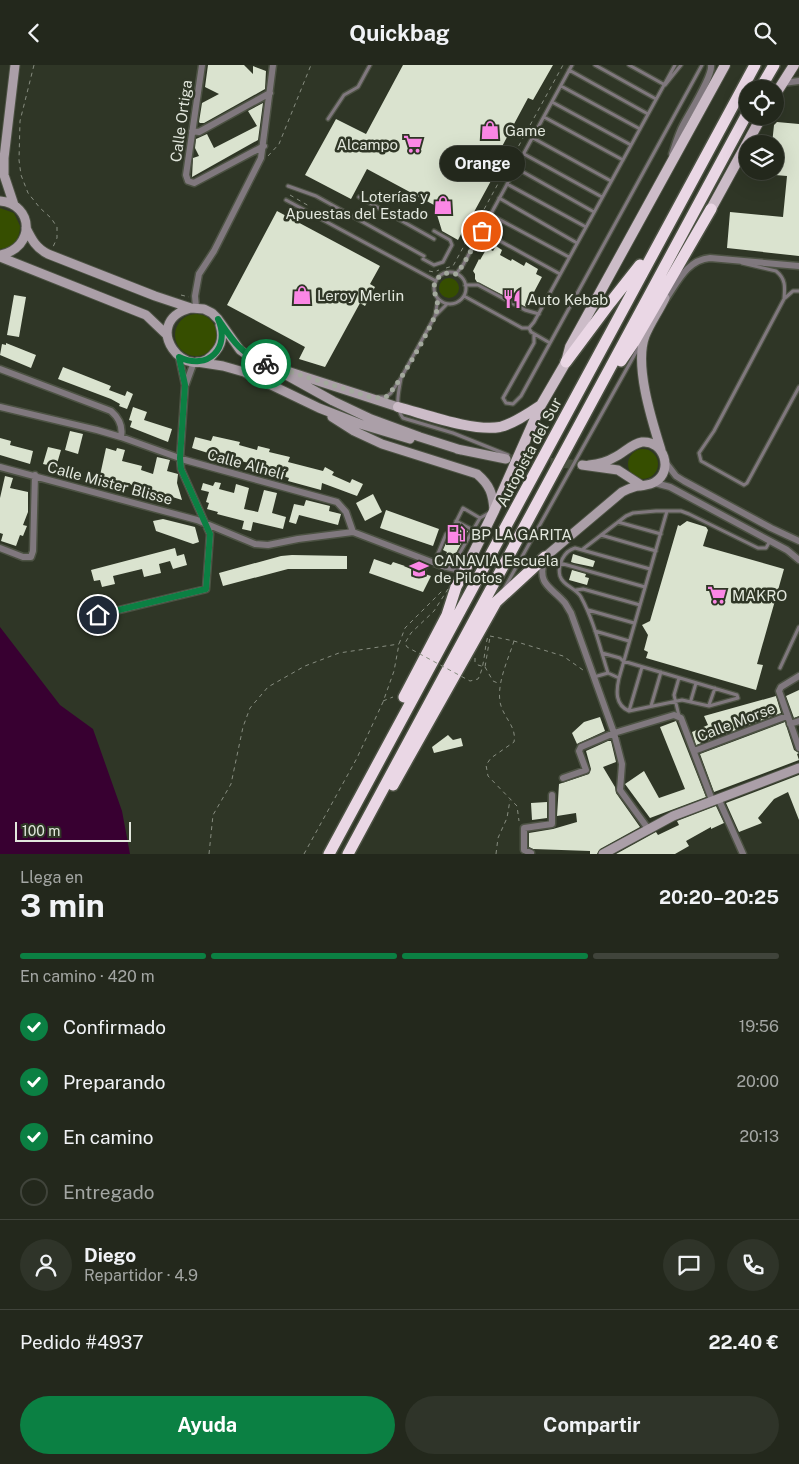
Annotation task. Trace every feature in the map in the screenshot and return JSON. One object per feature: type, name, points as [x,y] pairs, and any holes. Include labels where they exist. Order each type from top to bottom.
[{"type":"highway","name":"Autopista del Sur","points":[[328,854],[744,87],[754,65]]},
{"type":"highway","points":[[765,80],[774,65]]},
{"type":"highway","name":"Autopista del Sur","points":[[349,854],[741,125]]},
{"type":"highway","points":[[585,414],[634,342],[711,209]]},
{"type":"highway","points":[[566,362],[660,240]]},
{"type":"highway","points":[[349,854],[391,789],[496,602],[545,557]]},
{"type":"highway","points":[[328,854],[364,773],[447,615],[451,587],[466,568]]},
{"type":"main road","points":[[466,568],[494,511],[541,405],[566,362],[570,347],[661,185],[725,65]]},
{"type":"main road","points":[[784,81],[794,65]]},
{"type":"main road","points":[[711,209],[757,125]]},
{"type":"main road","points":[[398,407],[479,427],[500,427],[519,419],[541,405]]},
{"type":"street","points":[[15,65],[4,157],[4,175],[14,205],[22,214],[32,241],[40,249],[48,254],[155,296],[194,308],[204,309],[218,319],[240,350],[253,359],[398,407]]},
{"type":"street","name":"Calle Ortiga","points":[[202,65],[186,175],[188,181],[194,183],[264,146]]},
{"type":"street","points":[[194,308],[199,274],[214,251],[261,159],[273,65]]},
{"type":"street","points":[[661,185],[682,127],[707,80],[712,69],[711,65]]},
{"type":"street","points":[[784,83],[799,81]]},
{"type":"street","points":[[192,131],[199,132],[270,93]]},
{"type":"street","points":[[0,201],[14,205]]},
{"type":"street","points":[[711,209],[645,336],[642,374],[654,426],[666,463],[676,476],[797,542]]},
{"type":"street","points":[[0,256],[9,253],[22,244],[26,228]]},
{"type":"street","points":[[0,256],[146,315],[167,335],[173,351],[179,357],[244,372],[319,408],[389,433],[421,442],[507,457]]},
{"type":"street","points":[[660,309],[687,267],[702,259],[737,260],[799,267]]},
{"type":"street","points":[[167,335],[172,320],[177,314],[194,308]]},
{"type":"street","points":[[196,362],[206,360],[220,347],[222,328],[218,319]]},
{"type":"street","points":[[98,615],[206,589],[210,534],[181,469],[180,458],[185,385],[179,357]]},
{"type":"street","points":[[185,385],[196,362]]},
{"type":"street","points":[[270,366],[333,401],[371,419],[461,450]]},
{"type":"street","points":[[0,369],[111,411],[116,415],[123,430],[121,437]]},
{"type":"street","name":"Calle Alhelí","points":[[0,407],[121,437],[180,458],[337,502],[346,512],[353,532]]},
{"type":"street","points":[[319,408],[354,431],[382,444],[477,474],[486,481],[492,491],[494,511]]},
{"type":"street","points":[[641,485],[618,470],[586,465],[602,463],[615,458],[639,443],[652,444],[661,450]]},
{"type":"street","points":[[649,830],[620,790],[622,764],[614,733],[571,613],[565,603],[544,582],[542,568],[545,557],[622,492],[641,485],[655,483],[663,474],[666,463]]},
{"type":"street","name":"Calle Mister Blisse","points":[[0,467],[197,520],[255,545],[268,545],[353,532],[442,566],[456,569],[466,568]]},
{"type":"street","points":[[0,548],[23,557],[31,557],[33,551],[35,475]]},
{"type":"street","points":[[655,483],[670,487],[787,550],[799,560]]},
{"type":"street","points":[[787,550],[799,552]]},
{"type":"street","points":[[442,566],[456,577],[451,587]]},
{"type":"street","points":[[799,676],[781,687],[779,691],[799,748]]},
{"type":"street","points":[[564,778],[586,770],[579,751],[581,747],[614,733],[674,715],[678,716],[681,718],[715,799],[743,854]]},
{"type":"street","name":"Calle Morse","points":[[694,751],[787,716]]},
{"type":"street","points":[[790,724],[799,721]]},
{"type":"street","points":[[603,854],[673,816],[799,767]]},
{"type":"street","points":[[540,854],[531,854],[524,850],[524,828],[552,824],[552,795]]},
{"type":"lane","points":[[328,119],[344,95],[358,87],[370,65]]},
{"type":"lane","points":[[456,274],[482,231],[572,65]]},
{"type":"lane","points":[[595,65],[656,99]]},
{"type":"lane","points":[[630,65],[665,85]]},
{"type":"lane","points":[[529,328],[676,65]]},
{"type":"lane","points":[[665,85],[681,65]]},
{"type":"lane","points":[[534,334],[534,343],[503,397],[506,403],[513,404],[521,396],[702,65]]},
{"type":"lane","points":[[569,70],[648,114]]},
{"type":"lane","points":[[560,86],[640,129]]},
{"type":"lane","points":[[552,102],[631,145]]},
{"type":"lane","points":[[544,117],[623,160]]},
{"type":"lane","points":[[533,138],[611,181]]},
{"type":"lane","points":[[524,154],[602,197]]},
{"type":"lane","points":[[516,168],[594,212]]},
{"type":"lane","points":[[507,184],[586,227]]},
{"type":"lane","points":[[288,186],[316,196],[434,265],[443,261],[452,245],[450,240],[434,231]]},
{"type":"lane","points":[[359,197],[434,239]]},
{"type":"lane","points":[[499,199],[578,243]]},
{"type":"lane","points":[[286,201],[436,281]]},
{"type":"lane","points":[[490,215],[570,257]]},
{"type":"lane","points":[[482,231],[560,274]]},
{"type":"lane","points":[[737,260],[746,265],[767,267],[776,271],[783,278],[785,285],[784,299]]},
{"type":"lane","points":[[435,316],[438,299],[434,290],[436,281],[442,274],[451,273],[456,274],[464,281],[464,296],[457,303],[448,304],[438,299]]},
{"type":"lane","points":[[465,285],[478,285],[525,310],[538,314]]},
{"type":"lane","points":[[799,291],[788,294],[784,299],[717,425],[699,453],[701,461],[744,485],[747,483],[799,387]]},
{"type":"lane","points":[[464,296],[522,328],[529,328]]},
{"type":"lane","points":[[373,398],[386,397],[401,378],[435,316],[448,304]]},
{"type":"lane","points":[[529,328],[534,334],[550,343]]},
{"type":"lane","points":[[496,602],[645,336]]},
{"type":"lane","points":[[401,378],[398,412],[403,418],[453,433],[507,457]]},
{"type":"lane","points":[[434,563],[446,534],[452,530],[463,508],[480,518]]},
{"type":"lane","points":[[437,555],[446,559],[458,556],[480,518],[494,511]]},
{"type":"lane","points":[[582,549],[626,516],[633,513],[667,511],[689,514],[758,548],[766,548],[770,541]]},
{"type":"lane","points":[[602,653],[620,658],[623,661],[642,667],[737,695],[738,698],[709,706],[691,700],[674,701],[629,711],[624,709],[618,701],[616,691],[623,661],[667,511]]},
{"type":"lane","points":[[456,521],[473,530]]},
{"type":"lane","points":[[618,522],[661,533]]},
{"type":"lane","points":[[601,535],[656,551]]},
{"type":"lane","points":[[608,673],[588,610],[576,590],[561,579],[559,574],[560,563],[571,549],[582,549],[650,569]]},
{"type":"lane","points":[[560,563],[645,587]]},
{"type":"lane","points":[[576,590],[583,589],[640,605]]},
{"type":"lane","points":[[588,610],[634,623]]},
{"type":"lane","points":[[780,667],[799,627]]},
{"type":"lane","points":[[595,631],[629,641]]},
{"type":"lane","points":[[629,711],[642,667]]},
{"type":"lane","points":[[651,706],[661,672]]},
{"type":"lane","points":[[594,677],[608,673],[619,678]]},
{"type":"lane","points":[[678,716],[674,695],[679,678]]},
{"type":"lane","points":[[691,700],[696,683]]},
{"type":"lane","points":[[709,706],[715,688]]},
{"type":"path","points":[[34,65],[20,121],[20,175],[28,193],[57,227],[56,241],[52,249],[48,247]]},
{"type":"path","points":[[261,159],[273,153],[278,144],[311,65]]},
{"type":"path","points":[[426,269],[434,272],[454,266],[563,65]]},
{"type":"path","points":[[290,195],[313,208]]},
{"type":"path","points":[[304,854],[357,758],[394,671],[399,644],[406,628],[438,594],[451,587]]},
{"type":"path","points":[[451,587],[434,611],[407,637],[405,643],[407,647],[470,681],[478,679],[481,674],[484,649],[489,636]]},
{"type":"path","points":[[489,636],[514,641],[563,656],[594,677]]},
{"type":"path","points":[[489,636],[485,667],[493,681],[500,685]]},
{"type":"path","points":[[514,641],[500,685],[500,702],[503,713],[511,724],[515,735],[514,742],[491,758],[486,765],[488,776],[517,806],[520,823],[524,828]]},
{"type":"path","points":[[208,854],[214,815],[231,784],[243,727],[250,708],[268,687],[305,666],[338,653],[399,644]]},
{"type":"path","points":[[476,655],[475,662],[485,667]]},
{"type":"path","points":[[496,854],[498,839],[507,818],[510,799]]},
{"type":"green space","points":[[0,208],[14,213],[20,226],[19,235],[15,242],[9,247],[0,249]]},
{"type":"green space","points":[[445,278],[453,278],[459,284],[459,292],[453,298],[445,298],[439,292],[439,284]]},
{"type":"green space","points":[[200,314],[208,317],[214,323],[217,335],[214,347],[208,353],[192,356],[184,353],[178,347],[175,331],[178,323],[184,317]]},
{"type":"green space","points":[[643,449],[654,453],[658,464],[654,475],[643,479],[632,475],[628,464],[632,453]]},
{"type":"shaded area","points":[[0,627],[60,705],[93,729],[122,811],[130,854],[0,854]]},
{"type":"building","points":[[208,65],[244,65],[253,74],[253,66],[266,71],[265,89],[204,123],[200,123],[202,103],[219,94],[205,87]]},
{"type":"building","name":"Alcampo","points":[[403,65],[553,65],[533,100],[528,98],[498,154],[504,157],[474,212],[476,213],[469,226],[466,224],[458,240],[442,231],[434,205],[367,169],[351,199],[305,175],[336,119],[366,134]]},
{"type":"building","points":[[263,103],[258,140],[192,177],[193,158],[199,156],[195,148],[196,139],[207,134],[214,148],[257,126],[248,111]]},
{"type":"building","points":[[784,123],[799,124],[799,256],[727,248],[730,212],[783,217],[787,176],[784,176],[784,135],[773,135],[774,125],[784,125]]},
{"type":"building","name":"Leroy Merlin","points":[[277,211],[380,266],[370,284],[375,287],[365,306],[360,303],[325,367],[299,359],[305,347],[227,305]]},
{"type":"building","points":[[496,246],[502,250],[500,255],[524,266],[526,262],[538,269],[536,274],[542,277],[526,307],[477,282],[475,279],[473,271],[479,259],[487,248],[493,251]]},
{"type":"building","points":[[14,295],[26,297],[19,337],[7,335]]},
{"type":"building","points":[[6,343],[36,355],[31,368],[0,355],[2,344],[6,345]]},
{"type":"building","points":[[63,367],[111,386],[109,390],[125,396],[127,391],[133,394],[127,409],[119,406],[120,404],[111,399],[58,379]]},
{"type":"building","points":[[133,407],[147,412],[144,420],[172,429],[168,442],[130,427],[132,421],[129,420]]},
{"type":"building","points":[[70,431],[83,434],[78,454],[65,450]]},
{"type":"building","points":[[213,436],[240,442],[239,445],[257,450],[258,446],[270,449],[269,452],[290,457],[288,462],[323,471],[325,467],[334,472],[332,475],[350,483],[352,479],[363,484],[357,496],[322,483],[321,490],[288,481],[289,478],[270,472],[271,468],[218,456],[217,459],[208,456],[208,453],[192,448],[195,437],[211,441]]},
{"type":"building","points":[[0,438],[11,441],[10,445],[33,451],[30,464],[0,455]]},
{"type":"building","points":[[48,447],[61,450],[56,467],[43,464]]},
{"type":"building","points":[[106,448],[116,451],[117,448],[125,450],[122,461],[142,466],[141,470],[153,474],[157,457],[170,460],[167,471],[178,474],[177,483],[182,500],[137,486],[115,481],[114,484],[99,480]]},
{"type":"building","points":[[5,476],[13,478],[10,488],[28,492],[28,512],[23,525],[27,526],[23,536],[20,535],[16,546],[1,541],[3,534],[0,533],[0,498]]},
{"type":"building","points":[[215,482],[221,483],[219,489],[234,493],[236,484],[249,488],[244,509],[258,512],[264,490],[277,493],[272,513],[286,517],[283,529],[253,522],[251,531],[242,529],[244,521],[217,514],[218,512],[207,509],[209,503],[206,502],[209,492],[201,490],[203,483],[213,486]]},
{"type":"building","points":[[373,494],[382,512],[365,521],[356,503]]},
{"type":"building","points":[[306,500],[330,506],[329,511],[341,514],[338,525],[299,515],[296,524],[289,522],[294,504],[304,506]]},
{"type":"building","points":[[386,510],[439,529],[433,546],[380,528]]},
{"type":"building","points":[[163,519],[195,527],[199,542],[193,544],[156,531],[153,521]]},
{"type":"building","name":"MAKRO","points":[[687,521],[706,527],[708,530],[703,546],[784,569],[757,664],[763,665],[756,690],[646,658],[648,652],[644,650],[648,635],[642,625],[650,621],[678,525],[680,526]]},
{"type":"building","points":[[461,527],[468,531],[456,553],[446,555],[447,552],[443,550],[449,536],[454,539]]},
{"type":"building","points":[[175,548],[177,556],[184,554],[187,565],[173,569],[170,561],[159,564],[161,573],[144,577],[142,569],[113,576],[115,584],[102,587],[100,580],[94,581],[91,570]]},
{"type":"building","points":[[573,554],[595,561],[593,567],[571,562]]},
{"type":"building","points":[[281,556],[347,556],[347,569],[288,569],[223,586],[219,573]]},
{"type":"building","points":[[374,559],[391,565],[393,562],[414,569],[416,564],[428,567],[425,574],[431,576],[423,592],[369,573]]},
{"type":"building","points":[[572,570],[586,574],[585,577],[589,578],[587,585],[569,580]]},
{"type":"building","points":[[799,690],[799,716],[794,718],[786,696]]},
{"type":"building","points":[[776,696],[781,713],[696,745],[692,732],[708,725],[704,716]]},
{"type":"building","points":[[600,717],[605,731],[577,744],[572,733],[584,722]]},
{"type":"building","points":[[676,721],[706,797],[650,818],[625,784],[644,771],[659,798],[685,789],[660,727]]},
{"type":"building","points":[[785,722],[794,750],[799,753],[797,754],[799,760],[714,792],[700,754]]},
{"type":"building","points":[[448,735],[453,740],[461,738],[463,746],[434,753],[432,747]]},
{"type":"building","points":[[611,741],[616,762],[603,767],[615,787],[616,793],[640,827],[600,849],[597,854],[590,854],[590,851],[533,849],[529,847],[529,833],[577,822],[576,813],[557,816],[559,784],[589,774],[591,769],[586,751]]},
{"type":"building","points":[[799,775],[799,820],[788,792],[774,799],[758,818],[762,823],[739,832],[726,803]]},
{"type":"building","points":[[547,802],[547,818],[532,820],[531,803]]},
{"type":"building","points":[[716,806],[724,823],[711,829],[711,827],[686,841],[689,846],[675,854],[616,854],[656,832],[658,835],[679,825],[677,821]]},
{"type":"tunnel","points":[[510,459],[582,465]]},
{"type":"way so far","points":[[266,364],[373,398],[386,397],[401,378],[435,316],[438,299],[435,295],[434,285],[438,277],[447,273],[456,274],[482,231]]},
{"type":"place","name":"Game","points":[[490,130]]},
{"type":"place","name":"Alcampo","points":[[413,144]]},
{"type":"place","name":"Loterías y Apuestas del Estado","points":[[443,205]]},
{"type":"place","name":"Orange","points":[[482,231]]},
{"type":"place","name":"Leroy Merlin","points":[[302,295]]},
{"type":"place","name":"Auto Kebab","points":[[512,299]]},
{"type":"place","name":"BP LA GARITA","points":[[456,534]]},
{"type":"place","name":"CANAVIA Escuela de Pilotos","points":[[419,569]]},
{"type":"place","name":"MAKRO","points":[[717,595]]},
{"type":"route","points":[[98,615],[206,589],[210,534],[181,469],[180,458],[185,385],[179,357],[187,361],[197,362],[206,360],[214,354],[220,347],[222,337],[222,328],[218,319],[240,350],[253,359],[266,364]]}]
